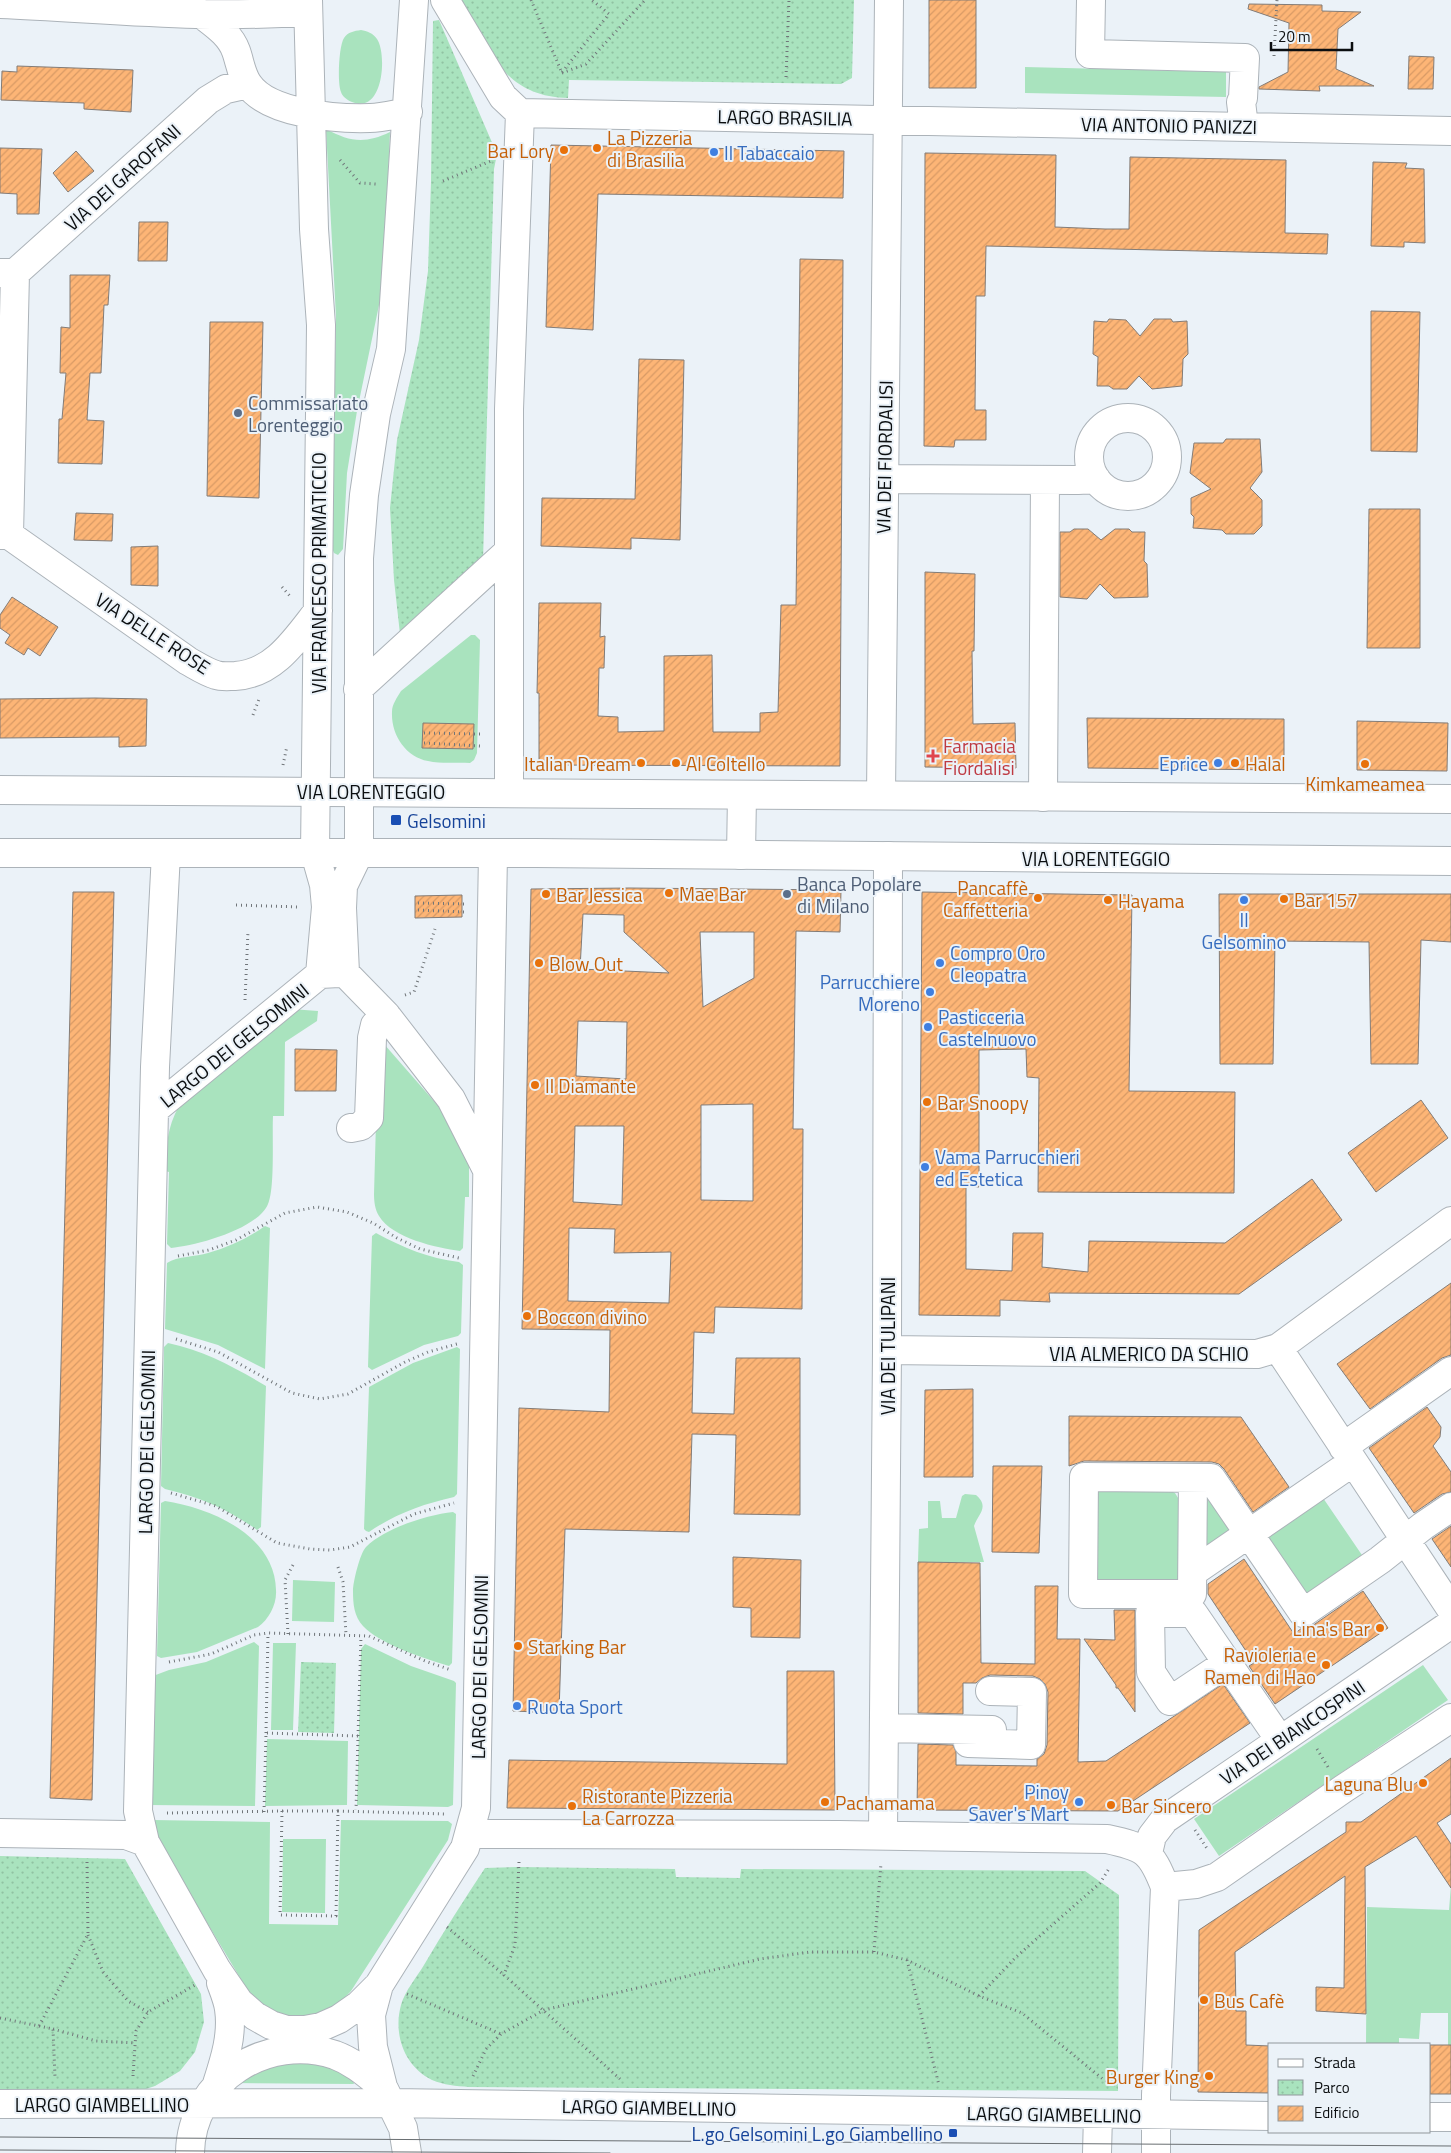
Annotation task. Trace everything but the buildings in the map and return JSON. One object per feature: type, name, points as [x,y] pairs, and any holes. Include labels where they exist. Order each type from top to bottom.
[{"type":"street","points":[[333,974],[343,886],[359,853],[359,558],[364,495],[376,414],[391,349],[414,0]]},
{"type":"street","points":[[444,0],[503,97],[520,113],[509,409],[509,793]]},
{"type":"street","points":[[888,119],[889,0]]},
{"type":"street","points":[[1091,0],[1090,54],[1245,58],[1243,98],[1241,102],[1244,126]]},
{"type":"street","points":[[17,3],[200,13],[280,13],[308,5],[311,113]]},
{"type":"street","points":[[200,13],[222,30],[231,41],[248,84],[259,96],[275,104],[311,113],[371,118],[408,112]]},
{"type":"street","name":"VIA DEI GAROFANI","points":[[8,273],[208,100],[226,89],[248,84]]},
{"type":"street","name":"VIA FRANCESCO PRIMATICCIO","points":[[311,113],[314,229],[321,325],[315,853]]},
{"type":"street","name":"LARGO BRASILIA","points":[[520,113],[888,119]]},
{"type":"street","name":"VIA ANTONIO PANIZZI","points":[[888,119],[1451,130]]},
{"type":"street","name":"VIA DEI FIORDALISI","points":[[880,795],[888,119]]},
{"type":"street","name":"VIA DELLE ROSE","points":[[8,273],[4,535],[188,661],[217,676],[244,676],[261,670],[280,657],[318,611]]},
{"type":"street","points":[[884,479],[1096,479]]},
{"type":"street","points":[[1043,797],[1045,480]]},
{"type":"street","points":[[317,545],[342,562],[351,562],[359,558]]},
{"type":"street","points":[[358,689],[509,551]]},
{"type":"street","name":"VIA LORENTEGGIO","points":[[0,790],[316,790],[742,795],[1451,799]]},
{"type":"street","points":[[741,855],[742,795]]},
{"type":"street","name":"VIA LORENTEGGIO","points":[[0,853],[359,853],[1451,860]]},
{"type":"street","points":[[154,1110],[166,853]]},
{"type":"street","name":"LARGO DEI GELSOMINI","points":[[315,853],[324,885],[333,974]]},
{"type":"street","name":"LARGO DEI GELSOMINI","points":[[388,2095],[372,2047],[371,2015],[389,1988],[465,1848],[461,1824],[476,1808],[489,1173],[493,854]]},
{"type":"street","name":"VIA DEI TULIPANI","points":[[882,1847],[887,1350],[888,856]]},
{"type":"street","name":"LARGO DEI GELSOMINI","points":[[210,2095],[228,2046],[229,2009],[206,1977],[145,1842],[138,1811],[154,1110],[333,974]]},
{"type":"street","name":"LARGO DEI GELSOMINI","points":[[333,974],[392,1007],[451,1099],[489,1173]]},
{"type":"street","points":[[351,1128],[362,1126],[368,1118],[372,1038],[375,1025],[392,1007]]},
{"type":"street","points":[[1451,1221],[1278,1348],[1451,1609]]},
{"type":"street","name":"VIA ALMERICO DA SCHIO","points":[[887,1350],[1236,1355],[1257,1354],[1278,1348]]},
{"type":"street","points":[[1451,1371],[1249,1533],[1192,1583],[1083,1594],[1084,1477],[1211,1478],[1249,1533],[1303,1612],[1380,1560],[1451,1507]]},
{"type":"street","points":[[1193,1478],[1192,1583],[1202,1601],[1291,1733]]},
{"type":"street","name":"VIA DEI BIANCOSPINI","points":[[1148,1853],[1152,1836],[1165,1819],[1451,1624]]},
{"type":"street","points":[[1227,1663],[1291,1733]]},
{"type":"street","points":[[968,1743],[1031,1745],[1032,1692],[990,1691]]},
{"type":"street","points":[[1165,1887],[1196,1884],[1217,1877],[1343,1789],[1451,1718]]},
{"type":"street","points":[[884,1728],[1031,1730]]},
{"type":"street","points":[[461,1824],[882,1847],[1106,1840],[1131,1844],[1148,1853]]},
{"type":"street","points":[[0,1833],[126,1835],[145,1842]]},
{"type":"street","name":"LARGO GIAMBELLINO","points":[[0,2104],[210,2095],[388,2095],[1156,2116],[1165,1887],[1157,1866],[1148,1853]]},
{"type":"street","name":"LARGO DEI GELSOMINI","points":[[206,1977],[255,2016],[271,2025],[287,2030],[305,2030],[321,2027],[339,2019],[389,1988]]},
{"type":"street","points":[[210,2095],[233,2070],[256,2057],[280,2050],[296,2049],[312,2049],[335,2055],[348,2061],[388,2095],[403,2128],[407,2153]]},
{"type":"street","name":"LARGO GIAMBELLINO","points":[[190,2153],[195,2124],[210,2095]]},
{"type":"street","points":[[1097,2153],[1098,2114]]},
{"type":"street","points":[[1156,2153],[1156,2116],[1268,2116]]},
{"type":"street","points":[[1431,2117],[1451,2117]]},
{"type":"path","points":[[531,0],[562,73]]},
{"type":"path","points":[[562,73],[609,14],[592,0]]},
{"type":"path","points":[[562,73],[586,64],[645,0]]},
{"type":"path","points":[[786,77],[789,0]]},
{"type":"path","points":[[1274,62],[1277,0]]},
{"type":"path","points":[[334,154],[360,183],[379,185]]},
{"type":"path","points":[[444,181],[498,158]]},
{"type":"path","points":[[282,587],[293,599]]},
{"type":"path","points":[[424,733],[484,734]]},
{"type":"path","points":[[277,791],[273,774],[283,765],[288,740]]},
{"type":"path","points":[[424,743],[483,746]]},
{"type":"path","points":[[418,903],[456,904]]},
{"type":"path","points":[[236,905],[305,907]]},
{"type":"path","points":[[418,910],[456,911]]},
{"type":"path","points":[[392,1007],[414,992],[435,929]]},
{"type":"path","points":[[245,1001],[248,931]]},
{"type":"path","points":[[175,1256],[195,1254],[223,1245],[285,1213],[302,1208],[324,1207],[357,1216],[420,1249],[443,1256],[462,1258]]},
{"type":"path","points":[[172,1339],[192,1343],[218,1352],[292,1393],[320,1399],[348,1394],[405,1362],[428,1352],[459,1344]]},
{"type":"path","points":[[163,1492],[216,1506],[277,1543],[310,1549],[330,1550],[350,1547],[414,1514],[457,1503]]},
{"type":"path","points":[[288,1634],[285,1580],[293,1566]]},
{"type":"path","points":[[338,1567],[343,1582],[346,1635]]},
{"type":"path","points":[[264,1812],[268,1633]]},
{"type":"path","points":[[165,1662],[211,1654],[254,1635],[268,1633],[346,1635],[378,1639],[425,1661],[458,1672]]},
{"type":"path","points":[[356,1810],[361,1636]]},
{"type":"path","points":[[266,1733],[358,1736]]},
{"type":"path","points":[[1291,1733],[1343,1789]]},
{"type":"path","points":[[159,1813],[356,1810],[461,1824]]},
{"type":"path","points":[[282,1811],[280,1915],[336,1916],[338,1811]]},
{"type":"path","points":[[1190,1823],[1209,1851]]},
{"type":"path","points":[[874,1952],[882,1847]]},
{"type":"path","points":[[87,1857],[88,1934],[103,1972],[128,2001],[148,2012]]},
{"type":"path","points":[[504,1975],[515,1946],[519,1860]]},
{"type":"path","points":[[980,1996],[1016,1957],[1100,1883],[1111,1866]]},
{"type":"path","points":[[443,1923],[624,2082]]},
{"type":"path","points":[[39,2026],[88,1934]]},
{"type":"path","points":[[472,2078],[486,2049],[501,2034],[544,2010],[760,1959],[810,1952],[874,1952],[906,1960],[980,1996],[1022,2013],[1104,2080],[1121,2088]]},
{"type":"path","points":[[906,1960],[940,2090]]},
{"type":"path","points":[[133,2082],[136,2031],[148,2012],[206,1977]]},
{"type":"path","points":[[389,1988],[501,2034]]},
{"type":"path","points":[[0,2018],[53,2029],[96,2041],[135,2043]]},
{"type":"path","points":[[53,2029],[55,2082]]},
{"type":"green space","points":[[460,0],[854,0],[852,78],[841,84],[569,80],[568,98],[546,95],[528,89],[500,67],[489,52]]},
{"type":"green space","points":[[439,20],[497,154],[494,169],[483,561],[400,634],[394,580],[390,508],[397,440],[419,340],[428,271],[433,21]]},
{"type":"green space","points":[[361,30],[370,33],[377,39],[382,57],[382,69],[377,91],[371,100],[363,104],[352,102],[342,95],[339,73],[341,48],[344,38],[349,33]]},
{"type":"green space","points":[[1025,67],[1226,72],[1226,97],[1025,93]]},
{"type":"green space","points":[[326,129],[343,137],[358,140],[381,136],[390,132],[384,281],[357,411],[347,473],[343,549],[338,555],[334,553],[331,546],[336,317]]},
{"type":"green space","points":[[471,635],[475,635],[480,640],[477,753],[474,760],[470,763],[438,762],[420,759],[407,750],[397,737],[392,721],[394,704],[401,691]]},
{"type":"green space","points":[[291,1009],[318,1011],[317,1021],[285,1042],[284,1116],[273,1116],[272,1186],[268,1204],[262,1213],[252,1221],[225,1235],[195,1244],[171,1248],[167,1244],[169,1172],[165,1171],[168,1138],[179,1106]]},
{"type":"green space","points":[[384,1044],[454,1124],[469,1165],[469,1197],[465,1197],[463,1248],[460,1251],[416,1241],[404,1236],[385,1224],[377,1211],[374,1194],[378,1050]]},
{"type":"green space","points":[[265,1226],[270,1228],[265,1369],[218,1345],[165,1329],[167,1263],[176,1259],[223,1248]]},
{"type":"green space","points":[[376,1233],[416,1252],[459,1262],[463,1265],[461,1333],[458,1336],[424,1345],[372,1370],[368,1367],[372,1236]]},
{"type":"green space","points":[[168,1343],[194,1350],[219,1360],[266,1386],[261,1527],[257,1530],[213,1505],[161,1486],[164,1347]]},
{"type":"green space","points":[[457,1347],[460,1349],[457,1494],[454,1497],[410,1510],[369,1532],[366,1531],[364,1529],[369,1387],[413,1363]]},
{"type":"green space","points":[[1165,1488],[1175,1493],[1180,1501],[1180,1575],[1177,1581],[1096,1587],[1096,1490]]},
{"type":"green space","points":[[965,1494],[976,1495],[982,1503],[982,1510],[974,1526],[984,1562],[918,1562],[919,1529],[928,1528],[928,1501],[940,1501],[942,1518],[956,1518],[962,1496]]},
{"type":"green space","points":[[1208,1495],[1233,1531],[1203,1555],[1200,1496]]},
{"type":"green space","points":[[1321,1495],[1364,1558],[1301,1599],[1265,1536]]},
{"type":"green space","points":[[165,1501],[202,1510],[237,1528],[253,1540],[265,1554],[273,1571],[276,1595],[272,1611],[258,1627],[197,1652],[161,1658],[157,1656],[161,1503]]},
{"type":"green space","points":[[453,1512],[456,1514],[452,1663],[449,1666],[391,1645],[370,1633],[360,1622],[356,1614],[353,1591],[361,1555],[374,1540],[395,1528],[431,1516]]},
{"type":"green space","points":[[293,1580],[335,1582],[334,1622],[292,1621]]},
{"type":"green space","points":[[254,1642],[259,1646],[255,1806],[149,1805],[153,1676],[169,1670],[206,1662]]},
{"type":"green space","points":[[273,1643],[296,1643],[293,1730],[271,1730]]},
{"type":"green space","points":[[365,1644],[411,1666],[456,1683],[453,1805],[448,1807],[357,1805],[361,1649]]},
{"type":"green space","points":[[301,1662],[336,1663],[334,1733],[298,1732]]},
{"type":"green space","points":[[1423,1665],[1448,1700],[1219,1856],[1194,1819]]},
{"type":"green space","points":[[267,1739],[348,1741],[347,1805],[265,1806]]},
{"type":"green space","points":[[153,1820],[270,1822],[269,1924],[338,1925],[341,1820],[448,1821],[452,1824],[448,1840],[351,1991],[326,2010],[305,2017],[295,2017],[284,2016],[271,2011],[251,1996],[155,1836]]},
{"type":"green space","points":[[283,1839],[326,1839],[325,1913],[282,1912]]},
{"type":"green space","points":[[0,1856],[125,1859],[201,1994],[204,2022],[195,2052],[180,2071],[155,2086],[140,2091],[0,2091]]},
{"type":"green space","points":[[485,1868],[675,1869],[676,1877],[740,1878],[741,1869],[1085,1871],[1119,1895],[1118,2091],[469,2087],[455,2086],[432,2080],[414,2066],[403,2048],[400,2038],[399,2016],[403,2000]]},
{"type":"green space","points":[[1451,1885],[1451,2045],[1448,2045],[1448,2013],[1421,2013],[1419,2039],[1399,2038],[1399,2043],[1366,2043],[1367,1907],[1449,1910]]},
{"type":"green space","points":[[284,2055],[350,2073],[354,2084],[231,2083]]},
{"type":"tram line","points":[[0,2137],[1451,2146]]},
{"type":"tram line","points":[[0,2150],[610,2153]]},
{"type":"place","name":"La Pizzeria di Brasilia","points":[[597,148]]},
{"type":"place","name":"Bar Lory","points":[[564,150]]},
{"type":"place","name":"Il Tabaccaio","points":[[714,152]]},
{"type":"place","name":"Commissariato Lorenteggio","points":[[238,413]]},
{"type":"place","name":"Farmacia Fiordalisi","points":[[933,756]]},
{"type":"place","name":"Italian Dream","points":[[641,763]]},
{"type":"place","name":"Al Coltello","points":[[676,763]]},
{"type":"place","name":"Eprice","points":[[1218,763]]},
{"type":"place","name":"Halal","points":[[1235,763]]},
{"type":"place","name":"Kimkameamea","points":[[1365,764]]},
{"type":"place","name":"Gelsomini","points":[[396,820]]},
{"type":"place","name":"Mae Bar","points":[[669,893]]},
{"type":"place","name":"Bar Jessica","points":[[546,894]]},
{"type":"place","name":"Banca Popolare di Milano","points":[[787,894]]},
{"type":"place","name":"Pancaffè Caffetteria","points":[[1038,898]]},
{"type":"place","name":"Bar 157","points":[[1284,899]]},
{"type":"place","name":"Hayama","points":[[1108,900]]},
{"type":"place","name":"Il Gelsomino","points":[[1244,900]]},
{"type":"place","name":"Blow Out","points":[[539,963]]},
{"type":"place","name":"Compro Oro Cleopatra","points":[[940,963]]},
{"type":"place","name":"Parrucchiere Moreno","points":[[930,992]]},
{"type":"place","name":"Pasticceria Castelnuovo","points":[[928,1027]]},
{"type":"place","name":"Il Diamante","points":[[535,1085]]},
{"type":"place","name":"Bar Snoopy","points":[[927,1102]]},
{"type":"place","name":"Vama Parrucchieri ed Estetica","points":[[925,1167]]},
{"type":"place","name":"Boccon divino","points":[[527,1316]]},
{"type":"place","name":"Lina's Bar","points":[[1380,1628]]},
{"type":"place","name":"Starking Bar","points":[[518,1646]]},
{"type":"place","name":"Ravioleria e Ramen di Hao","points":[[1326,1665]]},
{"type":"place","name":"Ruota Sport","points":[[517,1706]]},
{"type":"place","name":"Laguna Blu","points":[[1423,1783]]},
{"type":"place","name":"Pachamama","points":[[825,1802]]},
{"type":"place","name":"Pinoy Saver's Mart","points":[[1079,1802]]},
{"type":"place","name":"Bar Sincero","points":[[1111,1805]]},
{"type":"place","name":"Ristorante Pizzeria La Carrozza","points":[[572,1806]]},
{"type":"place","name":"Bus Cafè","points":[[1204,2000]]},
{"type":"place","name":"Burger King","points":[[1209,2076]]},
{"type":"place","name":"L.go Gelsomini L.go Giambellino","points":[[953,2133]]}]
